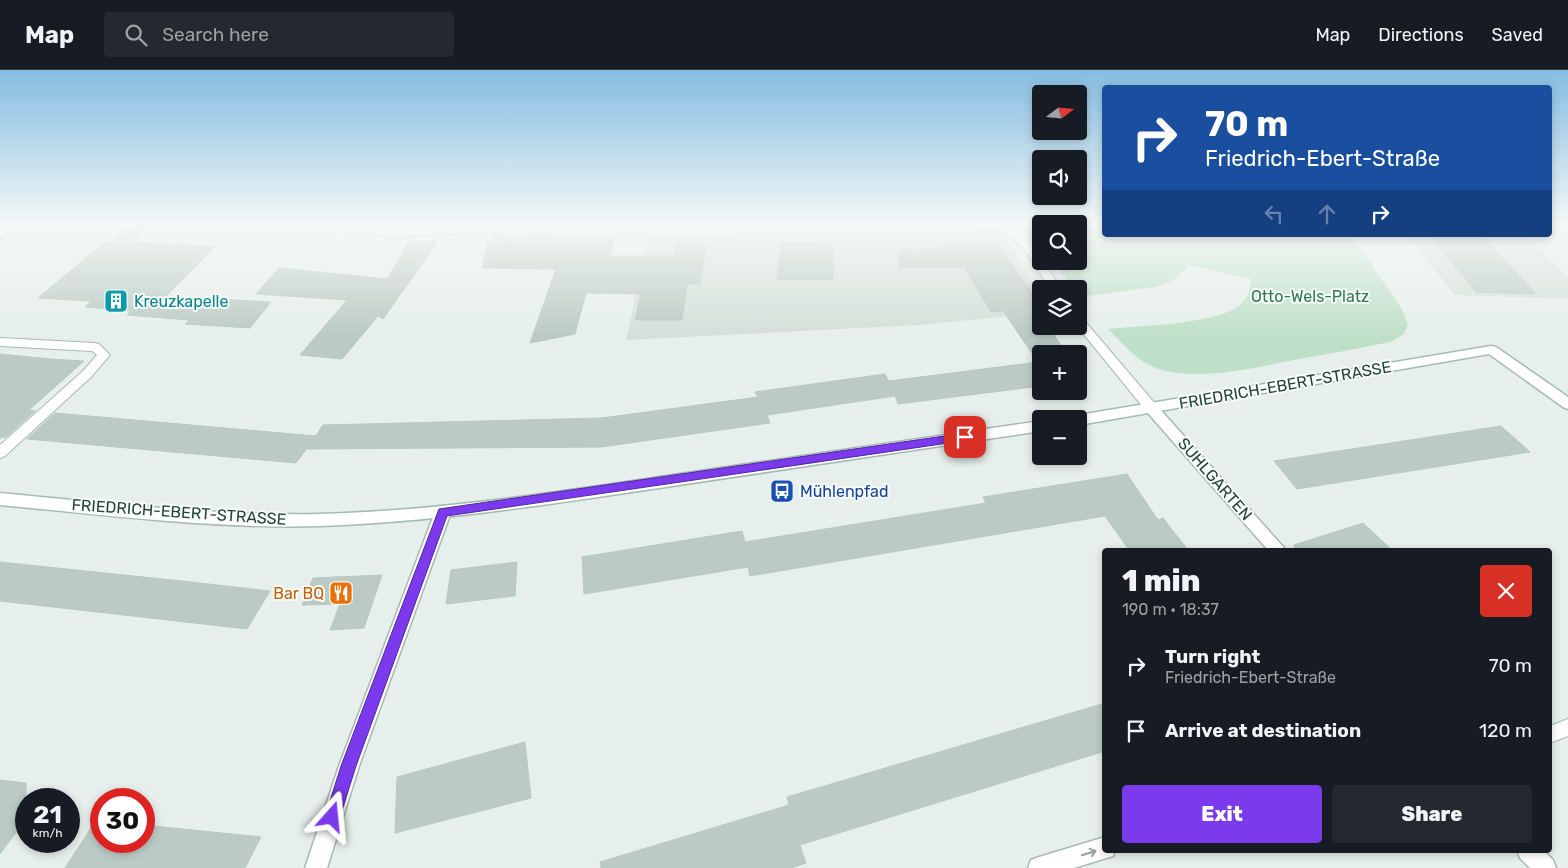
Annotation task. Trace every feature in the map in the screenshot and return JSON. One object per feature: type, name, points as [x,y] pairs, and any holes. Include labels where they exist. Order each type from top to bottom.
[{"type":"street","name":"FRIEDRICH-EBERT-STRASSE","points":[[1087,419],[1491,350],[1568,404]]},
{"type":"street","name":"SUHLGARTEN","points":[[1152,408],[1276,548]]},
{"type":"street","name":"FRIEDRICH-EBERT-STRASSE","points":[[0,499],[191,516],[279,520],[370,518],[443,512],[1032,427]]},
{"type":"street","points":[[316,868],[348,766],[443,512]]},
{"type":"street","points":[[1039,868],[1102,849]]},
{"type":"street","points":[[1531,853],[1545,868]]},
{"type":"lane","points":[[1037,261],[1050,280]]},
{"type":"lane","points":[[1087,331],[1152,408]]},
{"type":"lane","points":[[0,342],[96,347],[104,355],[87,374],[0,453]]},
{"type":"lane","points":[[1552,733],[1568,727]]},
{"type":"shaded area","points":[[643,261],[1020,261],[1032,280],[1032,314],[918,325],[626,340]]},
{"type":"shaded area","points":[[1428,261],[1552,261],[1568,278],[1568,299],[1455,295]]},
{"type":"green space","name":"Otto-Wels-Platz","points":[[1087,261],[1369,261],[1402,309],[1408,325],[1404,334],[1390,342],[1245,369],[1204,374],[1185,374],[1151,366],[1139,359],[1108,329],[1178,323],[1198,320],[1230,311],[1241,304],[1246,298],[1251,279],[1189,265],[1177,278],[1157,287],[1087,296],[1087,280],[1067,280],[1059,270],[1087,270]]},
{"type":"building","points":[[82,261],[201,261],[166,296],[271,302],[250,328],[185,324],[189,320],[127,315],[131,311],[85,307],[91,301],[38,298]]},
{"type":"building","points":[[398,261],[424,261],[383,319],[378,316],[342,359],[300,355],[347,300],[256,294],[279,268],[387,279]]},
{"type":"building","points":[[483,261],[703,261],[700,284],[687,284],[682,320],[635,320],[641,294],[586,293],[575,334],[530,343],[556,269],[482,268]]},
{"type":"building","points":[[779,261],[833,261],[833,280],[777,280]]},
{"type":"building","points":[[899,261],[1010,261],[1032,293],[1032,335],[1054,335],[1061,345],[1032,345],[1032,353],[1003,311],[991,312],[965,268],[899,268]]},
{"type":"building","points":[[1451,261],[1506,261],[1536,294],[1476,292]]},
{"type":"building","points":[[0,354],[84,361],[29,410],[35,411],[6,437],[0,438]]},
{"type":"building","points":[[1032,363],[1032,387],[898,404],[895,396],[767,415],[770,423],[601,447],[307,449],[323,425],[602,418],[758,397],[755,392],[885,374],[890,384],[889,381]]},
{"type":"building","points":[[55,413],[316,436],[296,463],[27,439]]},
{"type":"building","points":[[1501,426],[1530,452],[1297,489],[1274,461]]},
{"type":"building","points":[[1127,474],[1158,520],[1163,518],[1186,548],[1128,548],[1105,516],[750,576],[748,567],[584,594],[582,557],[742,531],[745,542],[986,503],[983,497]]},
{"type":"building","points":[[1363,523],[1390,548],[1295,548],[1294,545]]},
{"type":"building","points":[[0,562],[270,591],[247,629],[0,601]]},
{"type":"building","points":[[517,562],[515,596],[446,604],[451,570]]},
{"type":"building","points":[[382,575],[364,628],[330,630],[340,604],[302,605],[313,578]]},
{"type":"building","points":[[1102,704],[1102,752],[800,845],[806,863],[791,868],[601,868],[600,862],[789,805],[787,797]]},
{"type":"building","points":[[525,742],[531,798],[395,833],[397,777]]},
{"type":"building","points":[[0,780],[26,783],[26,788],[15,788],[15,834],[0,854]]},
{"type":"building","points":[[155,826],[261,837],[245,868],[65,868],[75,853],[80,853],[80,845],[90,829],[90,853],[155,853]]},
{"type":"place","name":"Kreuzkapelle","points":[[116,301]]},
{"type":"place","name":"Mühlenpfad","points":[[782,491]]},
{"type":"place","name":"Bar BQ","points":[[341,593]]},
{"type":"route","points":[[332,817],[348,766],[443,512],[538,500],[965,437]]}]
